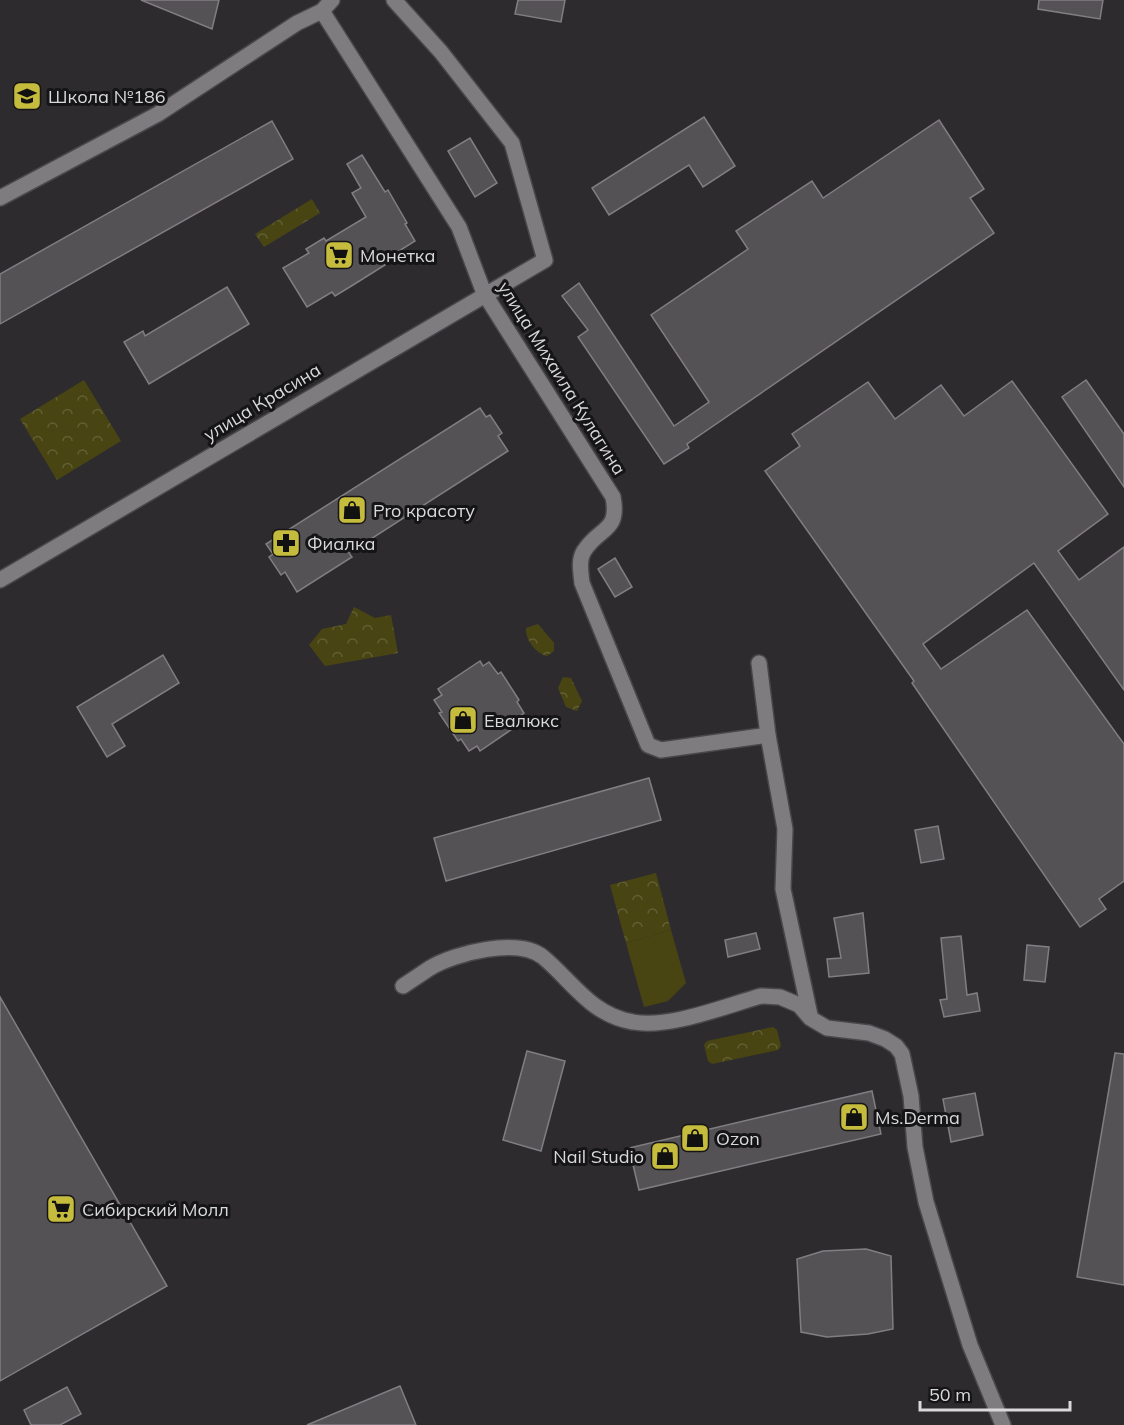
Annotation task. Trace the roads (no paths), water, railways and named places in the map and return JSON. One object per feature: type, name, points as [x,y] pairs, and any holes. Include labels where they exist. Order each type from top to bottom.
[{"type":"street","name":"улица Красина","points":[[0,580],[545,260],[512,144],[441,52],[394,0]]},
{"type":"street","points":[[0,198],[158,114],[327,5]]},
{"type":"street","name":"улица Михаила Кулагина","points":[[327,5],[459,227],[484,294],[613,497],[616,511],[613,522],[583,551],[581,575],[648,745],[661,750],[768,735]]},
{"type":"street","points":[[759,663],[768,735],[785,829],[783,889],[810,1018]]},
{"type":"street","points":[[404,986],[431,967],[460,957],[490,949],[527,948],[541,955],[600,1011],[634,1023],[667,1021],[761,996],[780,997],[799,1005],[810,1018],[828,1028],[869,1033],[896,1046],[902,1054],[911,1096],[915,1147],[926,1202],[970,1345],[1003,1425]]},
{"type":"place","name":"Школа №186","points":[[27,96]]},
{"type":"place","name":"Монетка","points":[[339,255]]},
{"type":"place","name":"Pro красоту","points":[[352,510]]},
{"type":"place","name":"Фиалка","points":[[286,543]]},
{"type":"place","name":"Евалюкс","points":[[463,720]]},
{"type":"place","name":"Ms.Derma","points":[[854,1117]]},
{"type":"place","name":"Ozon","points":[[695,1138]]},
{"type":"place","name":"Nail Studio","points":[[665,1156]]},
{"type":"place","name":"Сибирский Молл","points":[[61,1209]]}]
